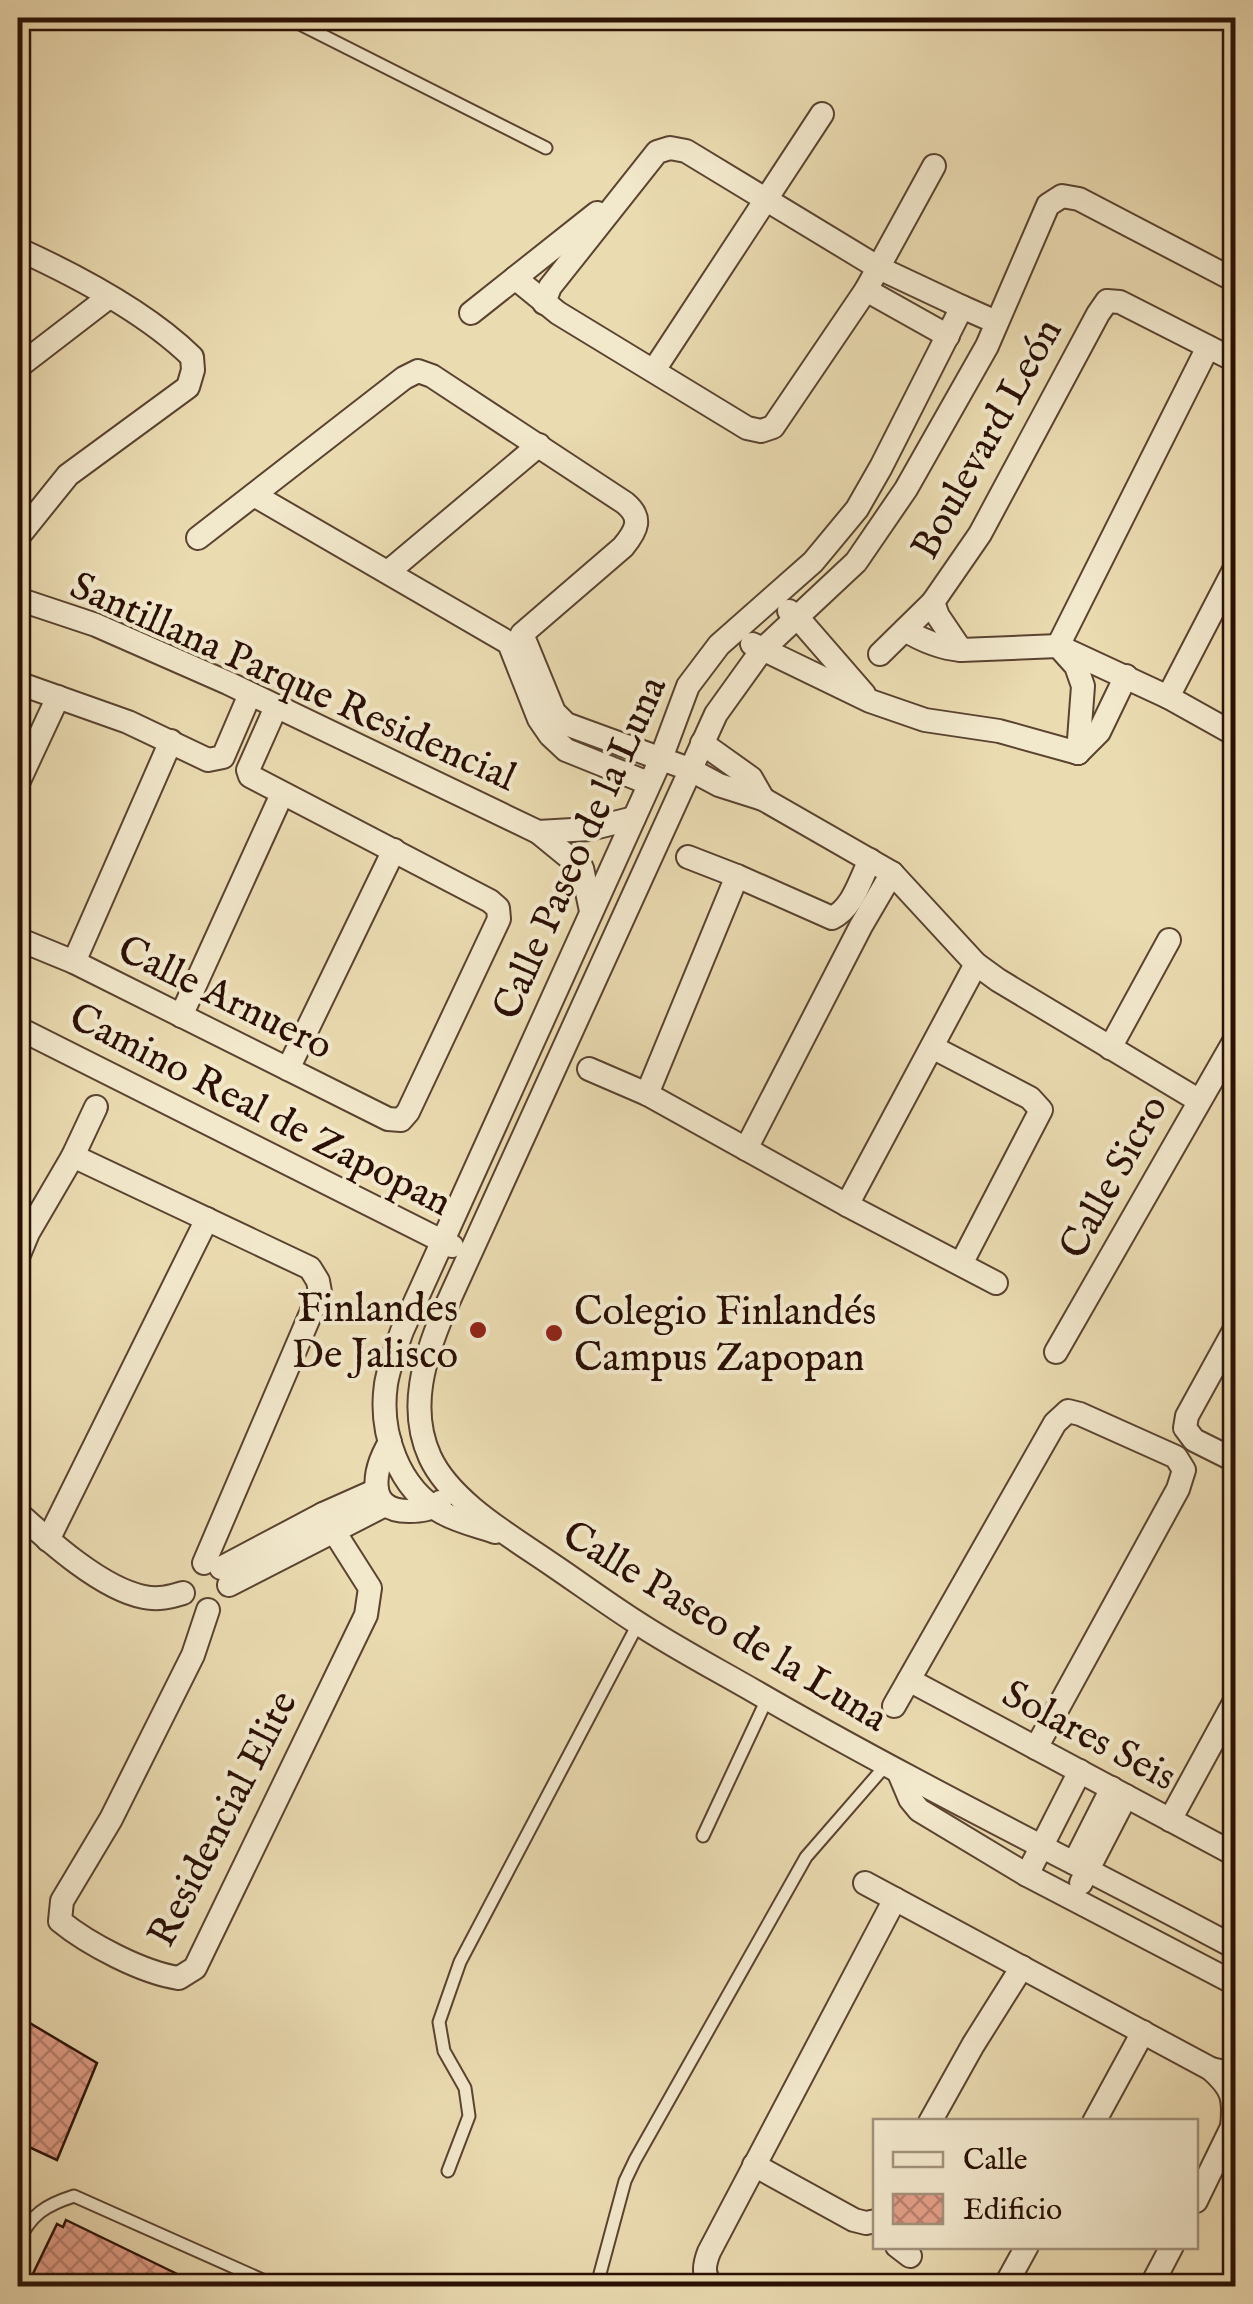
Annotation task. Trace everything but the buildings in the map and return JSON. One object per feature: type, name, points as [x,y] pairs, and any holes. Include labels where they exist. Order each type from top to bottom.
[{"type":"street","points":[[654,370],[822,114]]},
{"type":"street","points":[[544,303],[550,288],[657,152],[670,148],[686,151],[880,268],[996,322]]},
{"type":"street","points":[[515,278],[544,303],[747,428],[761,431],[774,427],[866,290],[934,166]]},
{"type":"street","points":[[471,312],[628,190]]},
{"type":"street","name":"Calle Paseo de la Luna","points":[[1236,281],[1079,199],[1062,196],[1048,205],[987,346],[906,489],[856,562],[762,650],[716,714],[432,1340],[418,1405],[421,1432],[431,1460],[450,1487],[516,1539],[638,1624],[892,1769],[1236,1948]]},
{"type":"street","points":[[18,249],[50,263],[167,332],[192,357],[193,370],[188,387],[68,475],[18,537]]},
{"type":"street","points":[[866,290],[948,336]]},
{"type":"street","points":[[18,367],[108,297]]},
{"type":"street","name":"Boulevard León","points":[[960,650],[933,602],[980,534],[1107,301],[1120,302],[1236,361]]},
{"type":"street","name":"Calle Paseo de la Luna","points":[[516,1539],[457,1520],[433,1507],[409,1484],[390,1442],[386,1416],[386,1386],[392,1357],[660,760],[688,686],[719,645],[813,562],[856,509],[962,307]]},
{"type":"street","points":[[1058,646],[1208,347]]},
{"type":"street","points":[[198,538],[404,378],[418,371],[432,376],[625,502],[638,520],[624,547],[522,634],[554,712],[566,724],[763,799],[892,873],[976,964],[1198,1100]]},
{"type":"street","points":[[388,572],[539,446]]},
{"type":"street","points":[[254,495],[509,643],[539,718],[550,735],[566,750],[648,783]]},
{"type":"street","points":[[1168,697],[1236,566]]},
{"type":"street","points":[[772,598],[798,618],[870,701]]},
{"type":"street","name":"Santillana Parque Residencial","points":[[18,599],[96,626],[250,694],[538,832],[582,868],[592,911]]},
{"type":"street","points":[[880,654],[933,602]]},
{"type":"street","points":[[906,630],[933,644],[960,650],[1058,646],[1126,676],[1236,734]]},
{"type":"street","points":[[731,634],[870,701],[925,720],[999,731],[1078,753]]},
{"type":"street","points":[[1058,646],[1076,666],[1083,686],[1078,753]]},
{"type":"street","points":[[1078,753],[1098,732],[1126,676]]},
{"type":"street","points":[[18,683],[128,722],[208,760],[223,757],[250,694]]},
{"type":"street","points":[[18,783],[58,696]]},
{"type":"street","points":[[276,707],[248,770],[250,776],[394,850],[288,1069]]},
{"type":"street","points":[[74,962],[171,741]]},
{"type":"street","points":[[702,742],[751,778],[763,799]]},
{"type":"street","points":[[181,1016],[282,794]]},
{"type":"street","points":[[538,832],[590,829],[634,818]]},
{"type":"street","name":"Calle Arnuero","points":[[18,940],[74,962],[388,1119],[401,1120],[498,919],[498,908],[394,850]]},
{"type":"street","points":[[688,857],[832,918],[848,906],[870,860]]},
{"type":"street","points":[[746,1149],[892,873]]},
{"type":"street","points":[[646,1094],[737,876]]},
{"type":"street","points":[[1110,1048],[1169,940]]},
{"type":"street","points":[[846,1205],[976,964]]},
{"type":"street","name":"Camino Real de Zapopan","points":[[18,1028],[470,1256]]},
{"type":"street","name":"Calle Sicro","points":[[1056,1352],[1236,1038]]},
{"type":"street","points":[[533,1041],[561,1055]]},
{"type":"street","points":[[932,1048],[1030,1098],[1041,1110],[962,1264]]},
{"type":"street","points":[[589,1069],[646,1094],[996,1283]]},
{"type":"street","points":[[18,1257],[96,1107]]},
{"type":"street","points":[[73,1156],[310,1268],[318,1281],[320,1292],[218,1572],[223,1602],[208,1610],[192,1606],[183,1593],[184,1576],[196,1564],[218,1572],[381,1497]]},
{"type":"street","points":[[48,1540],[207,1219]]},
{"type":"street","points":[[1236,1328],[1184,1428],[1194,1440],[1236,1461]]},
{"type":"street","points":[[894,1706],[1055,1423],[1068,1411],[1080,1414],[1176,1458],[1184,1470],[1178,1489],[1036,1748]]},
{"type":"street","points":[[390,1442],[378,1468],[381,1497],[398,1511],[433,1507],[450,1487]]},
{"type":"street","points":[[18,1513],[48,1540],[113,1585],[146,1598],[183,1593]]},
{"type":"street","name":"Residencial Elite","points":[[208,1610],[193,1655],[111,1818],[62,1901],[60,1921],[75,1933],[157,1975],[179,1978],[195,1968],[366,1615],[370,1588],[329,1522]]},
{"type":"street","name":"Solares Seis","points":[[909,1680],[1236,1855]]},
{"type":"street","points":[[1170,1820],[1236,1698]]},
{"type":"street","name":"Calle Paseo de la Luna","points":[[892,1769],[918,1810],[1027,1875],[1236,1984]]},
{"type":"street","points":[[1027,1875],[1064,1857],[1102,1783]]},
{"type":"street","points":[[1072,1899],[1064,1857],[1102,1783]]},
{"type":"street","points":[[865,1884],[1212,2069],[1236,2075]]},
{"type":"street","points":[[712,2286],[704,2265],[709,2252],[895,1899]]},
{"type":"street","points":[[932,2119],[1022,1967]]},
{"type":"street","points":[[1096,2119],[1142,2032]]},
{"type":"street","points":[[1198,2197],[1234,2126],[1229,2085],[1212,2069]]},
{"type":"street","points":[[754,2165],[854,2220],[873,2222]]},
{"type":"street","points":[[1005,2286],[1025,2249]]},
{"type":"street","points":[[1152,2286],[1170,2249]]},
{"type":"lane","points":[[288,18],[546,148]]},
{"type":"lane","points":[[448,2171],[469,2116],[466,2088],[444,2051],[438,2022],[460,1962],[638,1624]]},
{"type":"lane","points":[[702,1836],[767,1698]]},
{"type":"lane","points":[[598,2281],[626,2181],[644,2144],[806,1858],[892,1769]]},
{"type":"lane","points":[[18,2242],[46,2205],[74,2196],[276,2286]]},
{"type":"place","name":"Finlandes De Jalisco","points":[[478,1330]]},
{"type":"place","name":"Colegio Finlandés Campus Zapopan","points":[[554,1333]]}]
